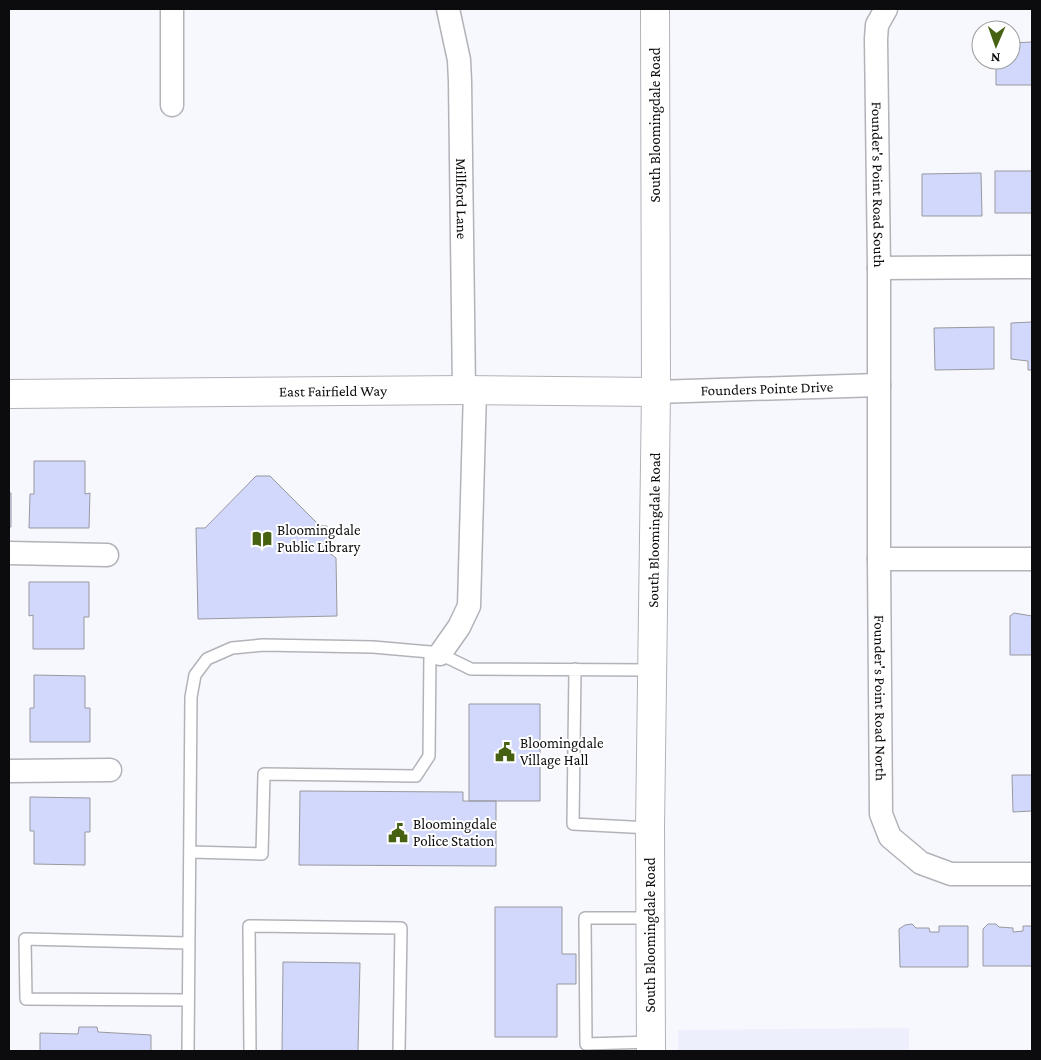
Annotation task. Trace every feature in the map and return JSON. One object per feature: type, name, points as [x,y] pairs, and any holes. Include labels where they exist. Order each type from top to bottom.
[{"type":"main road","name":"South Bloomingdale Road","points":[[651,1047],[650,828],[654,670],[656,392],[655,9]]},
{"type":"main road","name":"East Fairfield Way","points":[[9,394],[469,390],[656,392]]},
{"type":"street","points":[[172,9],[172,105]]},
{"type":"street","name":"Millford Lane","points":[[435,653],[459,627],[470,606],[469,390],[460,81],[459,60],[448,9]]},
{"type":"street","name":"Founder's Point Road South","points":[[886,9],[877,25],[876,39],[878,268],[1032,267]]},
{"type":"street","points":[[878,268],[879,559],[1032,559]]},
{"type":"street","name":"Founders Pointe Drive","points":[[656,392],[879,386]]},
{"type":"street","points":[[9,553],[107,555]]},
{"type":"street","name":"Founder's Point Road North","points":[[879,559],[880,814],[890,837],[921,863],[951,874],[1032,874]]},
{"type":"street","points":[[9,771],[110,770]]},
{"type":"lane","points":[[188,1051],[191,697],[195,675],[207,659],[232,648],[263,645],[373,648],[435,653],[471,669],[654,670]]},
{"type":"lane","points":[[190,852],[262,854],[264,774],[416,776],[428,756],[435,653]]},
{"type":"lane","points":[[575,669],[573,824],[650,828]]},
{"type":"lane","points":[[650,918],[585,918],[586,1044],[651,1047]]},
{"type":"lane","points":[[250,1051],[248,926],[401,928],[399,1051]]},
{"type":"lane","points":[[188,943],[25,939],[26,999],[188,1000]]},
{"type":"shaded area","points":[[909,1028],[909,1051],[678,1051],[678,1030]]},
{"type":"building","points":[[1032,42],[1032,85],[996,85],[996,70],[1021,70],[1021,43]]},
{"type":"building","points":[[995,171],[1032,171],[1032,213],[995,213]]},
{"type":"building","points":[[981,173],[982,216],[922,216],[922,174]]},
{"type":"building","points":[[1032,322],[1032,370],[1028,370],[1028,361],[1011,359],[1011,323]]},
{"type":"building","points":[[994,327],[994,369],[935,370],[934,328]]},
{"type":"building","points":[[34,461],[85,461],[85,494],[90,493],[89,528],[29,528],[30,494],[34,494]]},
{"type":"building","name":"Bloomingdale Public Library","points":[[256,476],[270,476],[320,526],[327,526],[327,551],[336,558],[337,616],[198,619],[196,528],[205,528]]},
{"type":"building","points":[[9,493],[11,493],[11,527],[9,527]]},
{"type":"building","points":[[29,582],[89,582],[89,617],[84,617],[84,649],[33,649],[33,615],[29,616]]},
{"type":"building","points":[[1014,613],[1032,616],[1032,655],[1010,655],[1010,616]]},
{"type":"building","points":[[34,675],[85,676],[85,708],[90,708],[90,742],[30,742],[30,708],[34,708]]},
{"type":"building","name":"Bloomingdale Village Hall","points":[[469,704],[540,704],[540,801],[469,801]]},
{"type":"building","points":[[1012,775],[1032,775],[1032,811],[1013,812]]},
{"type":"building","name":"Bloomingdale Police Station","points":[[300,791],[463,792],[463,801],[496,801],[496,866],[299,865]]},
{"type":"building","points":[[30,797],[90,798],[90,832],[85,832],[85,865],[34,864],[34,831],[30,831]]},
{"type":"building","points":[[495,907],[562,907],[562,954],[576,954],[576,984],[557,984],[557,1037],[495,1037]]},
{"type":"building","points":[[912,924],[916,928],[929,928],[930,932],[939,932],[939,926],[968,926],[968,967],[900,967],[899,929],[905,925]]},
{"type":"building","points":[[988,924],[1013,928],[1013,932],[1023,931],[1023,926],[1032,926],[1032,966],[983,966],[983,929]]},
{"type":"building","points":[[283,962],[360,963],[358,1051],[282,1051]]},
{"type":"building","points":[[79,1027],[97,1027],[98,1032],[151,1035],[151,1051],[40,1051],[40,1033],[78,1034]]},
{"type":"place","name":"Bloomingdale Public Library","points":[[262,539]]},
{"type":"place","name":"Bloomingdale Village Hall","points":[[505,752]]},
{"type":"place","name":"Bloomingdale Police Station","points":[[398,833]]}]
